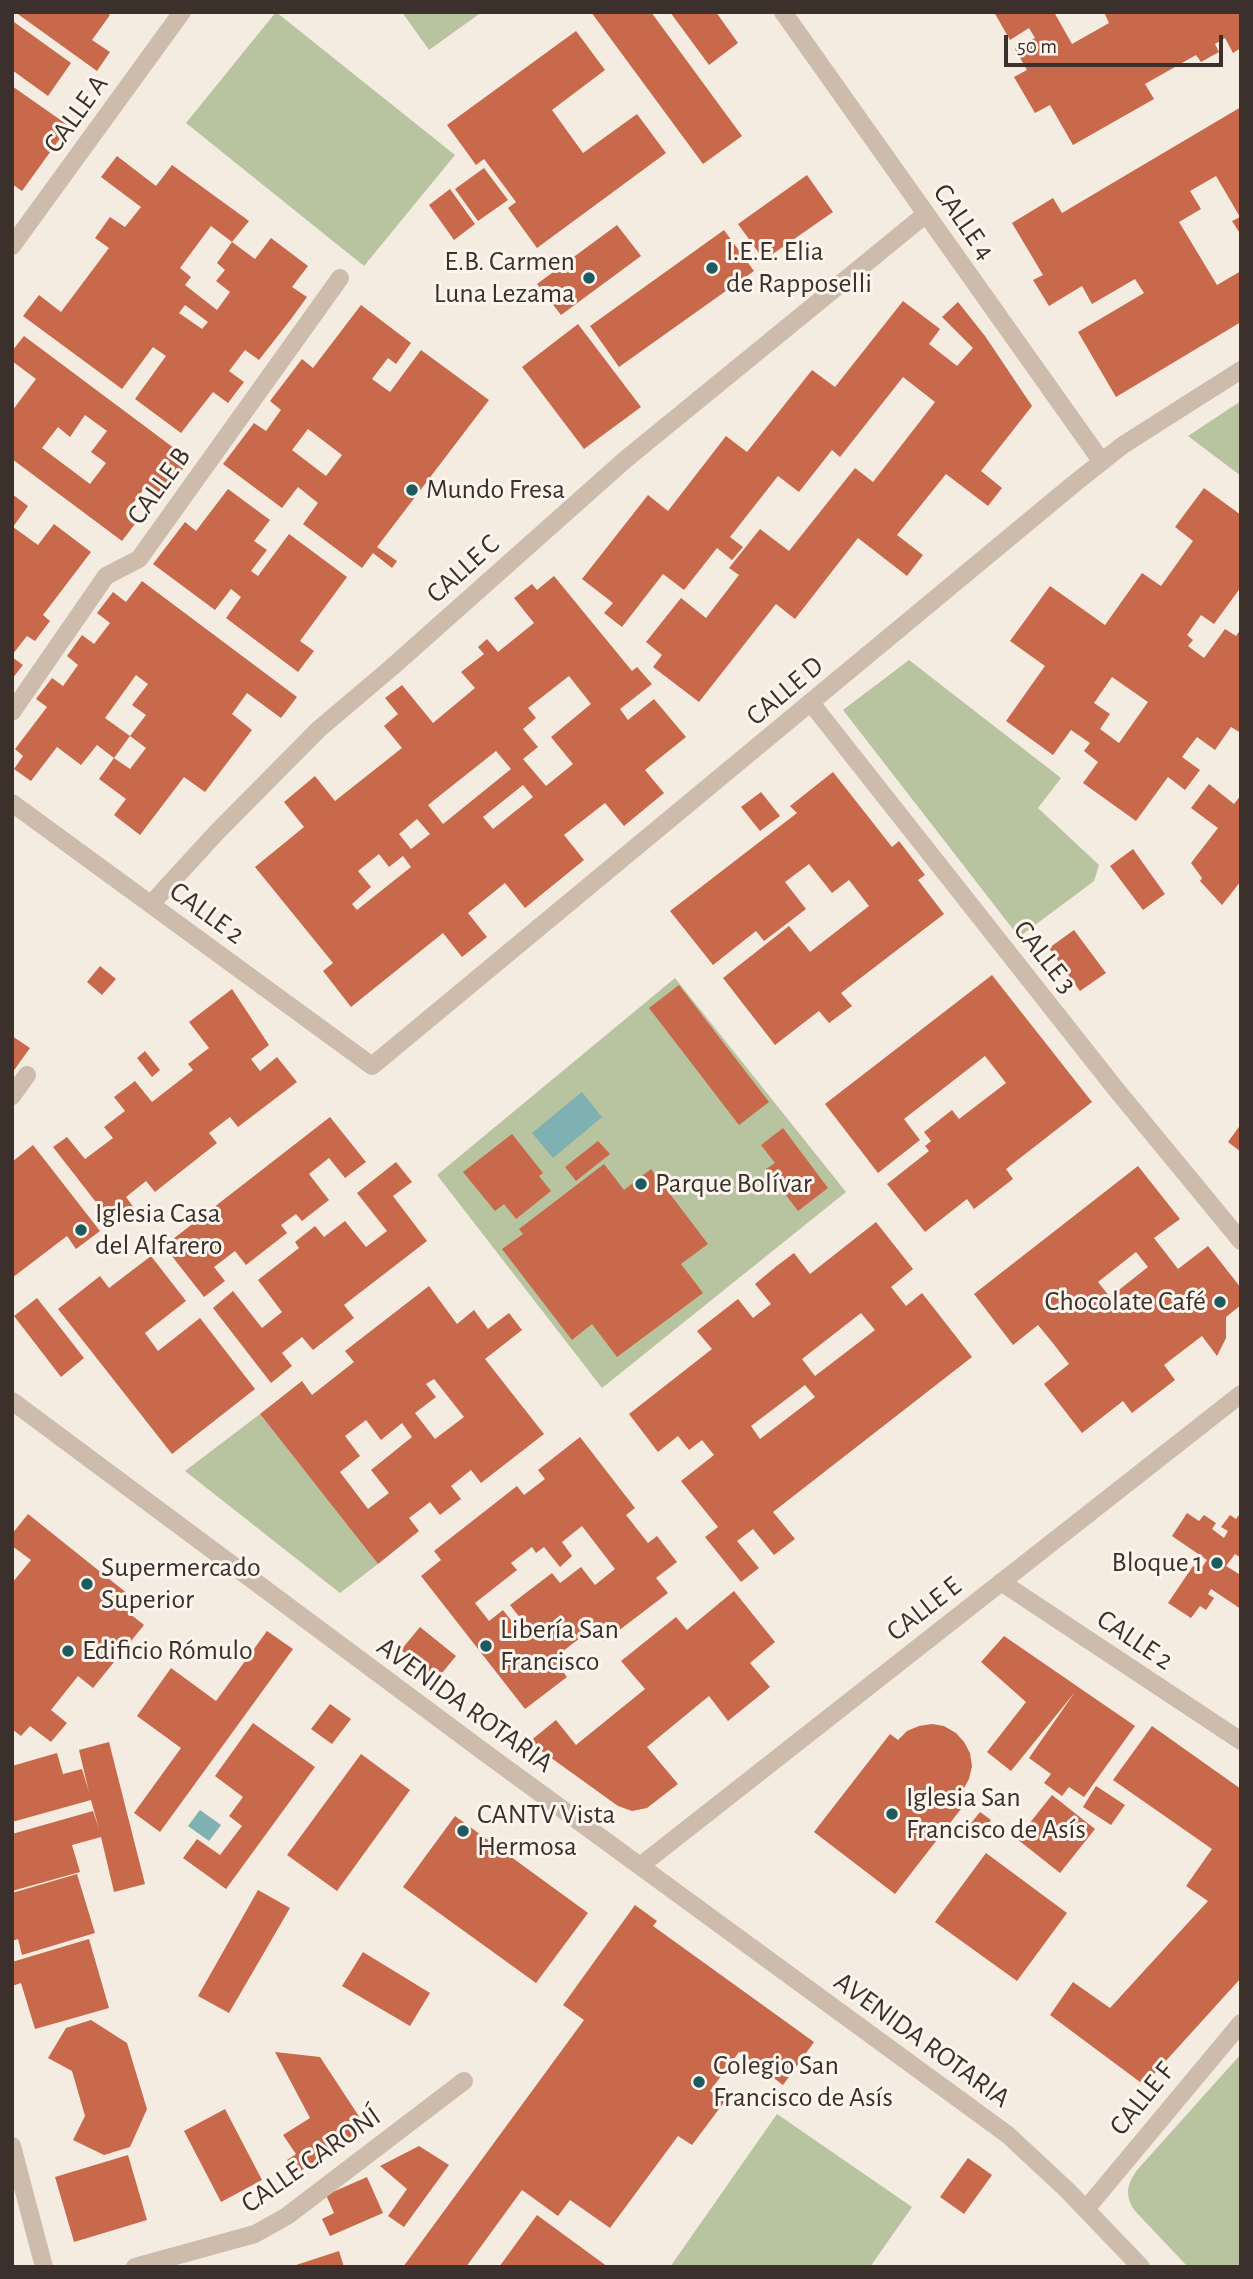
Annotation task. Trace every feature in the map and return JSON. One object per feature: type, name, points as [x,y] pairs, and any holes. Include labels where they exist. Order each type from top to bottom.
[{"type":"street","name":"CALLE A","points":[[12,246],[182,12]]},
{"type":"street","name":"CALLE 4","points":[[783,12],[1102,462]]},
{"type":"street","name":"CALLE C","points":[[151,904],[217,832],[319,729],[626,458],[926,214]]},
{"type":"street","name":"CALLE B","points":[[12,712],[106,576],[139,559],[340,278]]},
{"type":"street","name":"CALLE D","points":[[372,1066],[1102,462],[1152,426],[1241,370]]},
{"type":"street","name":"CALLE 3","points":[[811,703],[1107,1077],[1241,1241]]},
{"type":"street","name":"CALLE 2","points":[[12,803],[372,1066]]},
{"type":"street","points":[[12,1096],[27,1075]]},
{"type":"street","name":"CALLE E","points":[[640,1866],[1241,1394]]},
{"type":"street","name":"AVENIDA ROTARIA","points":[[12,1401],[1008,2135],[1086,2209],[1141,2267]]},
{"type":"street","name":"CALLE 2","points":[[1001,1582],[1241,1741]]},
{"type":"street","name":"CALLE F","points":[[1086,2209],[1241,2022]]},
{"type":"street","name":"CALLE CARONÍ","points":[[135,2267],[255,2234],[287,2216],[464,2081]]},
{"type":"street","points":[[12,2146],[44,2267]]},
{"type":"green space","points":[[276,12],[455,155],[364,266],[186,123]]},
{"type":"green space","points":[[402,12],[482,12],[429,50]]},
{"type":"green space","points":[[1241,401],[1241,476],[1188,436]]},
{"type":"green space","points":[[909,660],[1061,778],[1038,808],[1099,865],[1094,881],[1019,937],[843,710]]},
{"type":"green space","name":"Parque Bolívar","points":[[675,978],[846,1192],[602,1388],[437,1175]]},
{"type":"green space","points":[[260,1414],[378,1564],[340,1593],[185,1471]]},
{"type":"green space","points":[[1241,2054],[1241,2267],[1188,2267],[1135,2211],[1129,2200],[1129,2184],[1138,2169]]},
{"type":"green space","points":[[777,2114],[912,2207],[870,2267],[670,2267]]},
{"type":"water","points":[[582,1092],[602,1117],[553,1158],[532,1133]]},
{"type":"water","points":[[200,1810],[221,1825],[209,1841],[188,1826]]},
{"type":"building","points":[[15,12],[106,12],[110,15],[92,40],[110,52],[97,71]]},
{"type":"building","points":[[591,12],[651,12],[742,136],[703,164]]},
{"type":"building","points":[[670,12],[716,12],[738,43],[709,65]]},
{"type":"building","points":[[994,12],[1054,12],[1072,44],[1109,23],[1104,12],[1241,12],[1241,48],[1233,53],[1225,38],[1215,44],[1219,52],[1201,62],[1196,55],[1145,84],[1154,99],[1073,145],[1050,105],[1035,113],[1014,77],[1027,70],[1015,49],[1035,38],[1029,28],[1010,40]]},
{"type":"building","points":[[14,22],[71,63],[48,96],[12,70]]},
{"type":"building","points":[[576,31],[605,70],[552,110],[583,153],[637,114],[666,153],[537,248],[508,208],[516,202],[484,159],[476,165],[447,125]]},
{"type":"building","points":[[12,86],[69,126],[22,191],[12,184]]},
{"type":"building","points":[[1241,107],[1241,235],[1232,221],[1240,217],[1216,176],[1190,191],[1201,209],[1179,222],[1217,285],[1241,271],[1241,322],[1116,397],[1078,332],[1144,293],[1135,279],[1092,304],[1082,286],[1049,306],[1033,280],[1043,275],[1012,223],[1053,198],[1062,213]]},
{"type":"building","points":[[117,156],[156,186],[172,165],[249,221],[232,242],[255,259],[271,238],[308,266],[292,287],[307,297],[291,319],[259,360],[245,350],[229,371],[244,382],[228,403],[213,392],[181,433],[135,399],[166,356],[153,347],[122,389],[23,316],[39,295],[61,312],[109,248],[95,238],[110,217],[125,227],[141,207],[101,177]],"holes":[[[211,226],[232,242],[217,263],[225,270],[216,281],[230,292],[217,310],[185,285],[191,277],[180,268]],[[185,305],[208,322],[202,329],[179,313]]]},
{"type":"building","points":[[484,168],[508,200],[478,221],[455,189]]},
{"type":"building","points":[[807,175],[833,212],[764,260],[738,224]]},
{"type":"building","points":[[450,189],[475,224],[454,240],[429,205]]},
{"type":"building","points":[[617,225],[641,256],[561,315],[537,284]]},
{"type":"building","points":[[724,230],[754,271],[619,367],[590,326]]},
{"type":"building","points":[[903,301],[940,329],[929,344],[957,366],[973,348],[942,317],[958,302],[985,336],[1032,406],[981,471],[1002,488],[988,506],[946,474],[897,535],[923,555],[907,576],[858,538],[795,619],[776,604],[699,702],[653,667],[662,655],[646,642],[681,598],[706,618],[739,575],[729,568],[760,529],[789,551],[855,468],[873,482],[935,402],[903,377],[840,457],[832,450],[799,492],[778,476],[730,537],[743,547],[732,560],[717,548],[684,590],[663,574],[622,627],[604,613],[613,603],[582,579],[648,495],[668,511],[726,436],[747,452],[812,370],[835,387]]},
{"type":"building","points":[[361,305],[411,343],[396,364],[388,358],[372,379],[390,392],[421,350],[489,400],[377,547],[397,561],[392,568],[373,553],[362,568],[303,524],[318,503],[298,487],[282,508],[223,464],[254,423],[266,431],[281,410],[270,401],[302,359],[313,368]],"holes":[[[308,429],[342,455],[326,476],[292,450]]]},
{"type":"building","points":[[578,324],[641,407],[584,449],[522,367]]},
{"type":"building","points":[[24,336],[190,460],[158,502],[143,490],[127,511],[138,520],[122,541],[12,459],[12,411],[36,379],[12,361],[12,351]],"holes":[[[85,415],[107,431],[91,452],[106,463],[90,484],[42,448],[58,427],[70,437]]]},
{"type":"building","points":[[1204,488],[1241,515],[1241,587],[1214,624],[1201,615],[1187,635],[1193,640],[1188,646],[1204,658],[1225,629],[1236,636],[1241,629],[1241,733],[1231,727],[1215,750],[1197,737],[1182,757],[1200,770],[1185,790],[1168,777],[1136,821],[1083,783],[1098,762],[1084,751],[1090,743],[1071,730],[1053,755],[1006,721],[1045,666],[1010,641],[1050,586],[1105,625],[1142,573],[1161,586],[1193,541],[1175,527]],"holes":[[[1112,677],[1148,702],[1119,743],[1100,729],[1110,714],[1094,703]]]},
{"type":"building","points":[[228,489],[270,520],[254,541],[267,550],[251,571],[258,576],[289,534],[347,577],[300,641],[314,651],[298,672],[226,618],[241,597],[231,589],[215,610],[153,564],[185,522],[196,531]]},
{"type":"building","points":[[12,494],[28,506],[13,527],[38,545],[54,524],[91,552],[43,615],[50,621],[35,641],[27,636],[12,655]]},
{"type":"building","points":[[554,576],[632,671],[637,667],[652,684],[620,709],[628,720],[654,699],[686,737],[645,770],[664,793],[624,826],[605,803],[564,835],[584,860],[525,908],[505,883],[468,913],[487,937],[462,957],[443,933],[351,1007],[323,971],[333,963],[255,867],[304,827],[284,802],[315,776],[335,801],[402,748],[384,726],[398,714],[385,698],[402,685],[433,723],[475,688],[461,672],[484,654],[478,647],[487,639],[498,652],[534,623],[514,598],[532,584],[537,590]],"holes":[[[569,676],[591,704],[551,737],[573,764],[546,786],[523,759],[538,747],[523,729],[536,718],[528,708]],[[496,751],[511,769],[443,824],[428,805]],[[523,785],[533,797],[493,829],[483,817]],[[417,819],[430,834],[411,849],[399,834]],[[379,854],[389,867],[403,856],[411,867],[357,910],[352,904],[371,887],[358,871]]]},
{"type":"building","points":[[142,581],[297,697],[281,718],[247,693],[232,714],[252,730],[205,792],[184,777],[140,835],[114,815],[126,799],[99,779],[114,758],[97,745],[81,765],[57,747],[31,781],[14,769],[23,756],[15,749],[47,707],[36,699],[52,678],[63,686],[78,665],[67,656],[82,635],[94,644],[110,623],[97,613],[113,592],[126,602]],"holes":[[[136,675],[148,684],[132,705],[146,715],[130,736],[105,718]],[[130,736],[146,748],[130,769],[114,758]]]},
{"type":"building","points":[[12,657],[23,665],[12,679]]},
{"type":"building","points":[[833,772],[892,847],[899,841],[925,875],[918,880],[944,914],[841,993],[852,1006],[829,1023],[819,1011],[775,1045],[723,978],[789,926],[810,952],[869,906],[849,880],[832,893],[809,864],[785,882],[806,909],[764,941],[756,931],[713,965],[670,911],[797,813],[790,806]]},
{"type":"building","points":[[1209,784],[1234,804],[1241,795],[1241,881],[1222,905],[1200,881],[1202,878],[1191,863],[1218,828],[1191,808]]},
{"type":"building","points":[[761,792],[780,816],[760,831],[741,807]]},
{"type":"building","points":[[1133,849],[1165,894],[1143,910],[1110,866]]},
{"type":"building","points":[[1074,930],[1106,973],[1080,991],[1049,948]]},
{"type":"building","points":[[100,966],[116,979],[102,995],[87,982]]},
{"type":"building","points":[[992,975],[1092,1102],[1006,1169],[1013,1179],[974,1209],[967,1199],[925,1232],[887,1184],[929,1151],[925,1146],[931,1141],[924,1132],[952,1110],[959,1119],[1006,1083],[985,1056],[904,1119],[920,1140],[878,1173],[825,1104]]},
{"type":"building","points":[[679,985],[769,1102],[739,1125],[649,1008]]},
{"type":"building","points":[[232,989],[269,1045],[251,1059],[260,1071],[277,1057],[297,1082],[238,1127],[230,1117],[209,1133],[217,1143],[155,1192],[146,1181],[126,1197],[134,1208],[113,1224],[53,1147],[67,1137],[85,1159],[113,1138],[104,1127],[125,1111],[114,1097],[135,1081],[152,1102],[193,1070],[188,1064],[209,1048],[189,1022]]},
{"type":"building","points":[[12,1036],[30,1048],[12,1073]]},
{"type":"building","points":[[145,1051],[160,1070],[152,1077],[137,1058]]},
{"type":"building","points":[[330,1117],[366,1162],[345,1178],[329,1158],[309,1174],[329,1200],[302,1221],[296,1214],[281,1225],[287,1233],[246,1265],[235,1251],[214,1267],[225,1281],[204,1297],[164,1246]]},
{"type":"building","points":[[1241,1124],[1241,1152],[1228,1142]]},
{"type":"building","points":[[783,1128],[828,1188],[798,1211],[766,1169],[775,1163],[761,1145]]},
{"type":"building","points":[[512,1134],[543,1173],[539,1176],[551,1191],[516,1219],[504,1204],[495,1211],[463,1172]]},
{"type":"building","points":[[598,1141],[610,1154],[576,1181],[565,1167]]},
{"type":"building","points":[[33,1145],[100,1231],[76,1249],[67,1236],[12,1278],[12,1162]]},
{"type":"building","points":[[396,1162],[412,1182],[393,1196],[427,1241],[344,1305],[354,1318],[313,1350],[302,1337],[282,1353],[292,1366],[271,1383],[213,1308],[233,1291],[262,1328],[282,1312],[258,1280],[299,1248],[295,1242],[315,1226],[324,1237],[345,1221],[366,1247],[387,1231],[357,1193]]},
{"type":"building","points":[[604,1164],[624,1190],[651,1169],[708,1244],[681,1264],[703,1293],[617,1357],[592,1324],[572,1340],[502,1249],[523,1234],[519,1229]]},
{"type":"building","points":[[1138,1166],[1180,1219],[1154,1238],[1178,1269],[1208,1246],[1241,1288],[1241,1305],[1226,1317],[1226,1338],[1217,1356],[1202,1336],[1164,1365],[1175,1380],[1132,1413],[1123,1401],[1082,1433],[1044,1384],[1069,1364],[1052,1342],[1038,1325],[1013,1345],[974,1294]],"holes":[[[1136,1252],[1148,1267],[1110,1297],[1098,1282]]]},
{"type":"building","points":[[876,1222],[913,1269],[891,1287],[906,1306],[922,1293],[972,1357],[773,1512],[795,1539],[774,1555],[753,1529],[737,1541],[759,1568],[741,1582],[705,1537],[718,1527],[681,1481],[714,1455],[702,1440],[689,1450],[678,1436],[658,1452],[629,1414],[712,1349],[697,1331],[738,1299],[753,1318],[771,1304],[755,1284],[778,1265],[794,1253],[810,1274]],"holes":[[[861,1313],[875,1330],[815,1376],[802,1359]],[[805,1385],[815,1397],[760,1439],[751,1426]]]},
{"type":"building","points":[[151,1256],[186,1301],[145,1333],[158,1351],[200,1318],[255,1389],[172,1454],[58,1309],[100,1276],[109,1288]]},
{"type":"building","points":[[429,1286],[457,1324],[474,1310],[488,1329],[509,1313],[522,1330],[485,1359],[544,1434],[481,1483],[471,1470],[451,1486],[461,1499],[440,1515],[430,1502],[409,1518],[419,1531],[378,1564],[260,1414],[302,1381],[312,1395],[354,1362],[345,1351]],"holes":[[[434,1379],[464,1417],[435,1439],[415,1413],[436,1397],[426,1384]],[[366,1420],[381,1440],[402,1423],[412,1437],[371,1470],[389,1493],[368,1509],[340,1472],[360,1456],[345,1436]]]},
{"type":"building","points":[[37,1298],[84,1358],[61,1377],[14,1316]]},
{"type":"building","points":[[580,1437],[635,1508],[626,1515],[648,1543],[657,1536],[677,1562],[656,1578],[668,1593],[605,1641],[594,1627],[553,1659],[567,1677],[525,1709],[421,1576],[441,1560],[434,1551],[517,1486],[524,1495],[545,1479],[538,1470]],"holes":[[[582,1526],[615,1569],[595,1585],[581,1567],[560,1583],[552,1573],[510,1605],[532,1633],[525,1638],[503,1610],[489,1621],[475,1603],[517,1570],[511,1563],[532,1547],[536,1553],[544,1547],[560,1567],[572,1556],[562,1542]]]},
{"type":"building","name":"Bloque 1","points":[[1241,1512],[1241,1558],[1235,1554],[1226,1566],[1239,1574],[1241,1571],[1241,1609],[1211,1589],[1208,1594],[1214,1598],[1206,1610],[1200,1606],[1191,1618],[1168,1603],[1193,1566],[1200,1570],[1207,1560],[1172,1536],[1187,1513],[1199,1521],[1204,1515],[1216,1523],[1212,1529],[1224,1538],[1228,1531],[1221,1527],[1230,1515],[1236,1519]]},
{"type":"building","name":"Edificio Rómulo","points":[[28,1514],[138,1602],[129,1613],[144,1625],[93,1688],[78,1676],[51,1710],[67,1723],[51,1742],[30,1726],[21,1736],[12,1729],[12,1583],[31,1560],[12,1546],[12,1534]]},
{"type":"building","points":[[734,1591],[775,1642],[750,1663],[770,1687],[728,1721],[709,1696],[647,1747],[678,1784],[647,1808],[632,1811],[618,1806],[529,1742],[556,1720],[576,1745],[645,1689],[621,1661],[676,1617],[687,1630]]},
{"type":"building","points":[[420,1627],[456,1656],[437,1679],[401,1650]]},
{"type":"building","points":[[267,1631],[293,1649],[160,1832],[134,1813],[181,1748],[137,1716],[171,1668],[216,1701]]},
{"type":"building","points":[[1004,1636],[1135,1726],[1084,1797],[1069,1787],[1062,1796],[1044,1783],[1051,1774],[1029,1758],[1075,1692],[1011,1771],[987,1752],[1026,1702],[981,1662]]},
{"type":"building","points":[[330,1704],[351,1719],[332,1744],[311,1729]]},
{"type":"building","points":[[253,1723],[315,1767],[226,1889],[183,1858],[197,1839],[220,1855],[242,1826],[229,1816],[243,1797],[215,1776]]},
{"type":"building","name":"Iglesia San Francisco de Asís","points":[[932,1724],[944,1726],[956,1733],[970,1753],[972,1766],[963,1790],[971,1796],[895,1894],[814,1832],[890,1734],[898,1740],[907,1731]]},
{"type":"building","points":[[1152,1726],[1241,1789],[1241,1978],[1144,2085],[1050,2015],[1073,1982],[1110,2008],[1208,1901],[1186,1886],[1212,1849],[1113,1780]]},
{"type":"building","points":[[109,1742],[145,1884],[114,1892],[101,1837],[72,1845],[80,1872],[12,1891],[12,1834],[93,1811],[99,1829],[91,1800],[12,1822],[12,1766],[57,1753],[63,1774],[82,1769],[89,1792],[79,1750]]},
{"type":"building","points":[[361,1754],[410,1790],[337,1891],[287,1855]]},
{"type":"building","points":[[1096,1786],[1125,1805],[1111,1825],[1083,1807]]},
{"type":"building","points":[[1052,1795],[1095,1829],[1060,1873],[1017,1839]]},
{"type":"building","points":[[980,1812],[991,1820],[979,1836],[968,1827]]},
{"type":"building","points":[[455,1816],[588,1913],[536,1983],[403,1887]]},
{"type":"building","points":[[986,1853],[1067,1913],[1017,1981],[935,1922]]},
{"type":"building","points":[[77,1874],[95,1933],[22,1955],[18,1939],[12,1941],[12,1893]]},
{"type":"building","points":[[258,1890],[290,1908],[229,2013],[198,1996]]},
{"type":"building","points":[[635,1905],[657,1921],[653,1926],[814,2042],[783,2085],[739,2052],[710,2091],[725,2101],[692,2145],[678,2136],[610,2228],[570,2200],[558,2216],[522,2190],[466,2267],[403,2267],[584,2020],[563,2005]]},
{"type":"building","points":[[89,1939],[109,2008],[35,2029],[21,1983],[12,1986],[12,1962]]},
{"type":"building","points":[[363,1952],[430,1993],[410,2026],[342,1986]]},
{"type":"building","points":[[91,2020],[127,2043],[147,2109],[130,2147],[104,2155],[73,2140],[85,2116],[72,2071],[48,2058],[66,2028]]},
{"type":"building","points":[[275,2052],[320,2057],[366,2127],[296,2174],[287,2160],[296,2154],[283,2135],[310,2118]]},
{"type":"building","points":[[225,2109],[262,2180],[221,2202],[184,2131]]},
{"type":"building","points":[[419,2146],[449,2165],[404,2227],[388,2216],[407,2189],[380,2166]]},
{"type":"building","points":[[128,2155],[147,2220],[74,2242],[55,2177]]},
{"type":"building","points":[[968,2158],[992,2175],[964,2214],[940,2197]]},
{"type":"building","points":[[367,2177],[383,2213],[330,2236],[322,2219],[334,2213],[326,2195]]},
{"type":"building","points":[[537,2215],[608,2267],[499,2267]]},
{"type":"building","points":[[339,2251],[344,2267],[293,2267],[293,2266]]},
{"type":"place","name":"I.E.E. Elia de Rapposelli","points":[[712,268]]},
{"type":"place","name":"E.B. Carmen Luna Lezama","points":[[589,278]]},
{"type":"place","name":"Mundo Fresa","points":[[412,490]]},
{"type":"place","name":"Parque Bolívar","points":[[641,1184]]},
{"type":"place","name":"Iglesia Casa del Alfarero","points":[[81,1230]]},
{"type":"place","name":"Chocolate Café","points":[[1220,1302]]},
{"type":"place","name":"Bloque 1","points":[[1217,1563]]},
{"type":"place","name":"Supermercado Superior","points":[[87,1584]]},
{"type":"place","name":"Libería San Francisco","points":[[486,1646]]},
{"type":"place","name":"Edificio Rómulo","points":[[68,1651]]},
{"type":"place","name":"Iglesia San Francisco de Asís","points":[[892,1814]]},
{"type":"place","name":"CANTV Vista Hermosa","points":[[463,1831]]},
{"type":"place","name":"Colegio San Francisco de Asís","points":[[699,2082]]}]
